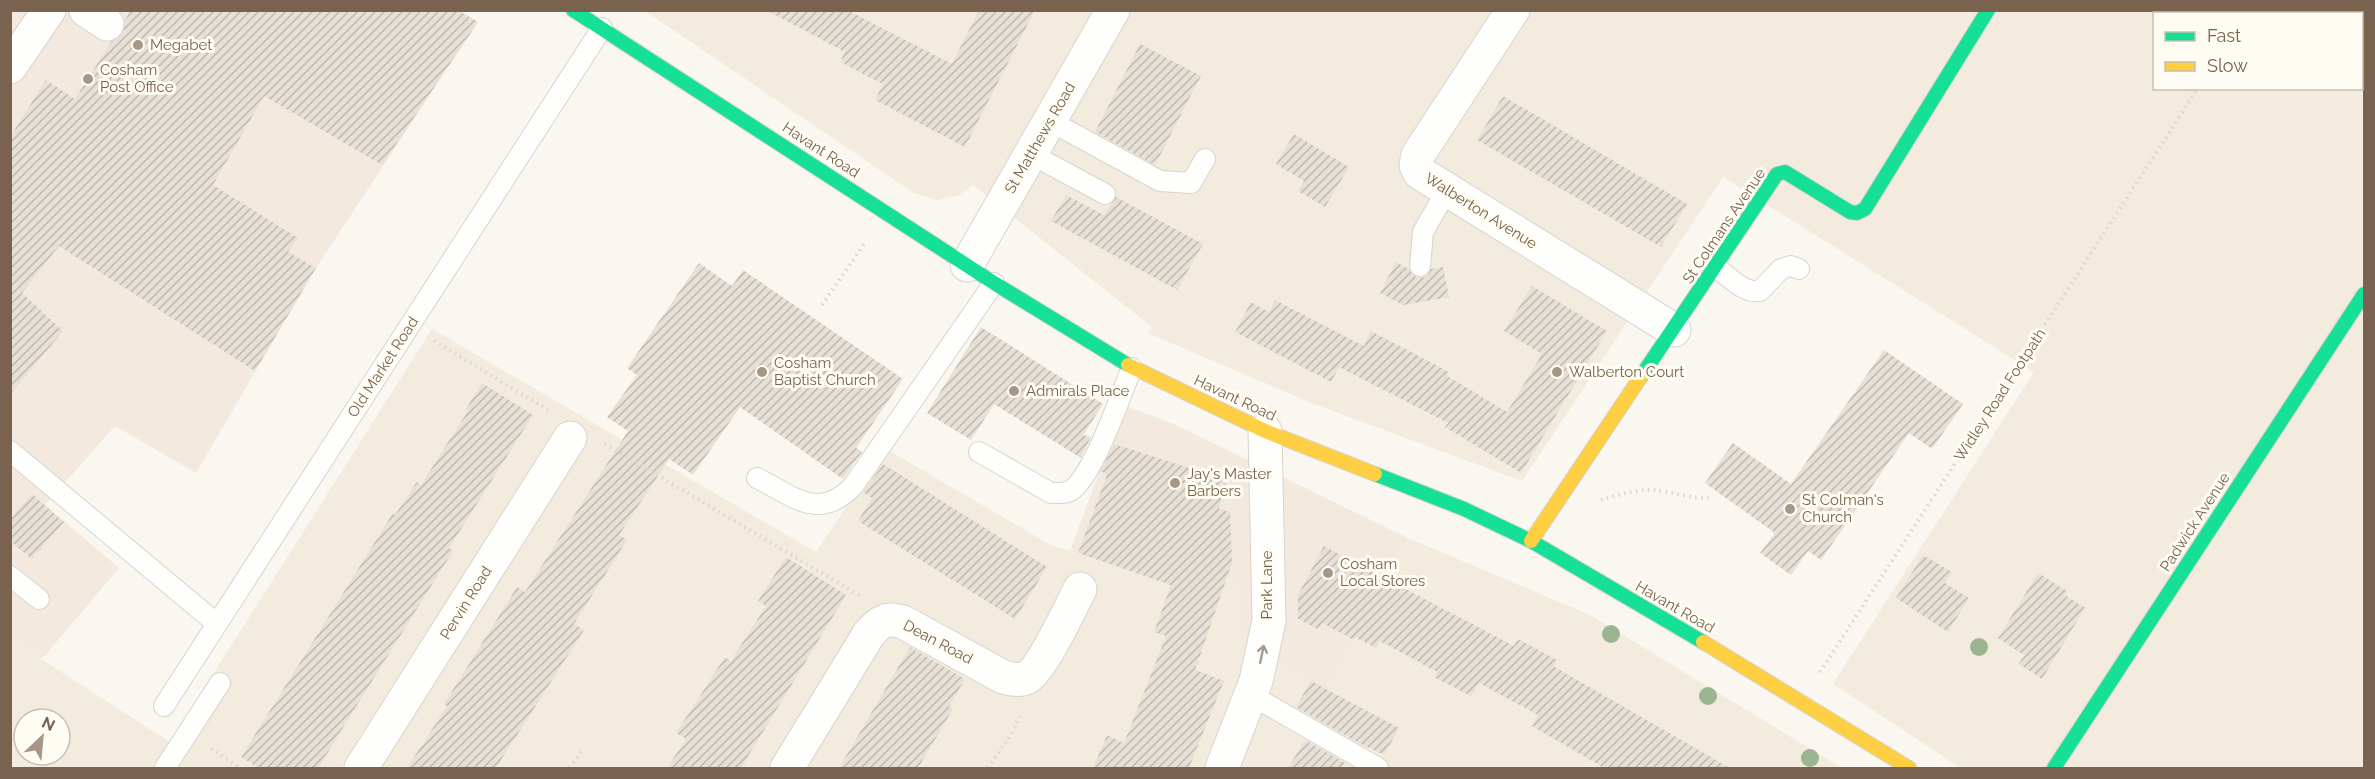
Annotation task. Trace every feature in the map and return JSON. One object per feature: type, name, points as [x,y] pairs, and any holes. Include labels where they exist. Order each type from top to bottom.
[{"type":"street","points":[[16,46],[49,10]]},
{"type":"street","name":"Havant Road","points":[[573,10],[994,283],[1132,368],[1265,431],[1464,508],[1531,541],[1802,700],[1909,768]]},
{"type":"street","name":"St Matthews Road","points":[[967,265],[1113,10]]},
{"type":"street","name":"Walberton Avenue","points":[[1513,10],[1418,155],[1416,165],[1420,173],[1674,330]]},
{"type":"street","name":"St Colmans Avenue","points":[[1531,541],[1777,174],[1785,172],[1850,212],[1857,213],[1865,209],[1988,10]]},
{"type":"street","name":"Padwick Avenue","points":[[2054,768],[2364,294]]},
{"type":"street","name":"Park Lane","points":[[1222,768],[1256,681],[1269,621],[1265,431]]},
{"type":"street","name":"Pervin Road","points":[[361,768],[574,433]]},
{"type":"street","points":[[1024,678],[1029,677],[1039,665],[1080,589]]},
{"type":"street","name":"Dean Road","points":[[786,768],[869,634],[879,622],[891,618],[903,622],[1003,677],[1017,680],[1024,678]]},
{"type":"lane","name":"Old Market Road","points":[[164,706],[602,28]]},
{"type":"lane","points":[[1050,122],[1160,181],[1191,183],[1205,159]]},
{"type":"lane","points":[[1031,154],[1105,194]]},
{"type":"lane","points":[[1420,266],[1423,232],[1447,190]]},
{"type":"lane","points":[[1716,267],[1746,289],[1755,292],[1760,291],[1781,269],[1791,266],[1799,269]]},
{"type":"lane","points":[[757,478],[813,505],[828,505],[841,499],[853,486],[994,283]]},
{"type":"lane","points":[[979,452],[1051,493],[1065,493],[1074,489],[1095,457],[1132,368]]},
{"type":"lane","points":[[10,451],[216,623]]},
{"type":"lane","points":[[10,576],[39,599]]},
{"type":"lane","points":[[165,768],[220,683]]},
{"type":"lane","points":[[1251,695],[1378,768]]},
{"type":"path","name":"Widley Road Footpath","points":[[1802,700],[2197,90]]},
{"type":"path","points":[[822,305],[886,212]]},
{"type":"path","points":[[409,326],[574,433],[864,598],[891,618]]},
{"type":"path","points":[[1600,500],[1650,490],[1676,492],[1703,499],[1710,497]]},
{"type":"path","points":[[988,768],[1012,733],[1024,707],[1024,678]]},
{"type":"path","points":[[187,734],[241,768]]},
{"type":"path","points":[[570,768],[581,752]]},
{"type":"shaded area","points":[[458,10],[478,22],[316,268],[196,473],[115,426],[45,505],[119,568],[42,659],[10,639],[10,11]]},
{"type":"shaded area","points":[[645,11],[2364,11],[2364,768],[1961,768],[1833,684],[2034,372],[1723,177],[1522,481],[1314,404],[1148,333],[1152,327],[973,185],[957,196],[936,200],[914,193]]},
{"type":"shaded area","points":[[432,329],[816,552],[886,449],[1051,545],[1126,570],[1170,557],[1235,580],[1239,640],[1355,637],[1408,538],[1590,615],[1842,768],[11,768],[10,639],[170,742]]},
{"type":"shaded area","points":[[1124,405],[1178,426],[1408,538],[1328,689],[1239,640],[1235,580],[1135,546],[1126,570],[1070,551]]},
{"type":"building","points":[[131,10],[458,10],[478,22],[382,165],[264,96],[213,185],[298,238],[288,252],[316,268],[255,371],[59,246],[22,293],[63,331],[10,395],[10,137],[46,80],[75,99],[111,42],[123,34],[125,20]]},
{"type":"building","points":[[766,10],[847,10],[952,64],[979,10],[1035,10],[965,147],[875,100],[883,84],[840,62],[845,52]]},
{"type":"building","points":[[1140,44],[1201,76],[1155,165],[1095,132]]},
{"type":"building","points":[[1503,96],[1687,204],[1661,247],[1477,140]]},
{"type":"building","points":[[1294,134],[1349,167],[1325,207],[1298,191],[1304,181],[1276,164]]},
{"type":"building","points":[[1066,195],[1104,215],[1116,197],[1203,244],[1177,290],[1051,221]]},
{"type":"building","points":[[1396,262],[1409,269],[1418,278],[1426,277],[1431,269],[1443,267],[1449,297],[1403,305],[1380,293]]},
{"type":"building","points":[[699,263],[732,286],[743,270],[903,379],[856,448],[862,452],[843,479],[740,407],[693,475],[669,459],[619,535],[627,540],[574,624],[584,630],[496,768],[407,768],[447,706],[444,704],[517,587],[525,592],[628,431],[607,417],[637,375],[627,368]]},
{"type":"building","points":[[1532,286],[1607,331],[1521,473],[1445,427],[1448,423],[1339,367],[1331,382],[1235,332],[1251,302],[1269,312],[1275,300],[1364,346],[1371,331],[1449,372],[1447,376],[1507,412],[1542,354],[1504,331]]},
{"type":"building","name":"Admirals Place","points":[[981,327],[1103,404],[1083,435],[1091,437],[1081,458],[994,404],[971,440],[927,413]]},
{"type":"building","points":[[1884,350],[1963,404],[1932,449],[1909,433],[1821,560],[1808,551],[1791,575],[1760,553],[1775,533],[1705,483],[1733,443],[1791,484]]},
{"type":"building","points":[[482,383],[533,415],[449,548],[453,551],[318,768],[259,768],[241,757],[393,513],[395,515],[417,482],[421,485],[468,411],[466,409]]},
{"type":"building","points":[[1114,444],[1227,480],[1219,509],[1230,512],[1232,563],[1195,670],[1224,681],[1189,768],[1093,768],[1107,735],[1124,743],[1166,636],[1154,632],[1171,585],[1078,553],[1107,475],[1101,471]]},
{"type":"building","points":[[883,464],[1047,567],[1015,619],[858,521],[872,498],[863,492]]},
{"type":"building","points":[[32,494],[64,522],[32,559],[10,541],[10,519]]},
{"type":"building","points":[[1324,546],[1514,646],[1518,639],[1557,660],[1553,666],[1730,768],[1604,768],[1532,726],[1538,715],[1479,683],[1471,696],[1434,677],[1437,672],[1380,641],[1376,648],[1355,637],[1354,640],[1322,623],[1318,629],[1298,619],[1298,595]]},
{"type":"building","points":[[1923,555],[1952,572],[1945,583],[1969,598],[1948,632],[1896,598]]},
{"type":"building","points":[[786,557],[846,595],[741,768],[667,768],[686,739],[676,733],[725,657],[731,661],[766,606],[758,601]]},
{"type":"building","points":[[2038,573],[2067,591],[2065,595],[2085,608],[2042,679],[2019,664],[2024,655],[1998,638]]},
{"type":"building","points":[[910,647],[965,679],[949,707],[953,709],[936,738],[918,768],[839,768]]},
{"type":"building","points":[[1311,681],[1399,728],[1384,755],[1296,707]]},
{"type":"building","points":[[1305,740],[1345,763],[1342,768],[1288,768]]},
{"type":"traffic: fast","points":[[573,10],[994,283],[1128,365]]},
{"type":"traffic: fast","points":[[1640,378],[1777,174],[1785,172],[1850,212],[1857,213],[1865,209],[1988,10]]},
{"type":"traffic: fast","points":[[2054,768],[2364,294]]},
{"type":"traffic: fast","points":[[1375,474],[1464,509],[1531,541],[1703,642]]},
{"type":"traffic: slow","points":[[1128,365],[1265,431],[1375,474]]},
{"type":"traffic: slow","points":[[1531,541],[1640,378]]},
{"type":"traffic: slow","points":[[1703,642],[1909,768]]},
{"type":"place","name":"Megabet","points":[[138,45]]},
{"type":"place","name":"Cosham Post Office","points":[[88,79]]},
{"type":"place","name":"Cosham Baptist Church","points":[[762,372]]},
{"type":"place","name":"Walberton Court","points":[[1557,372]]},
{"type":"place","name":"Admirals Place","points":[[1014,391]]},
{"type":"place","name":"Jay's Master Barbers","points":[[1175,483]]},
{"type":"place","name":"St Colman's Church","points":[[1790,509]]},
{"type":"place","name":"Cosham Local Stores","points":[[1328,573]]}]
